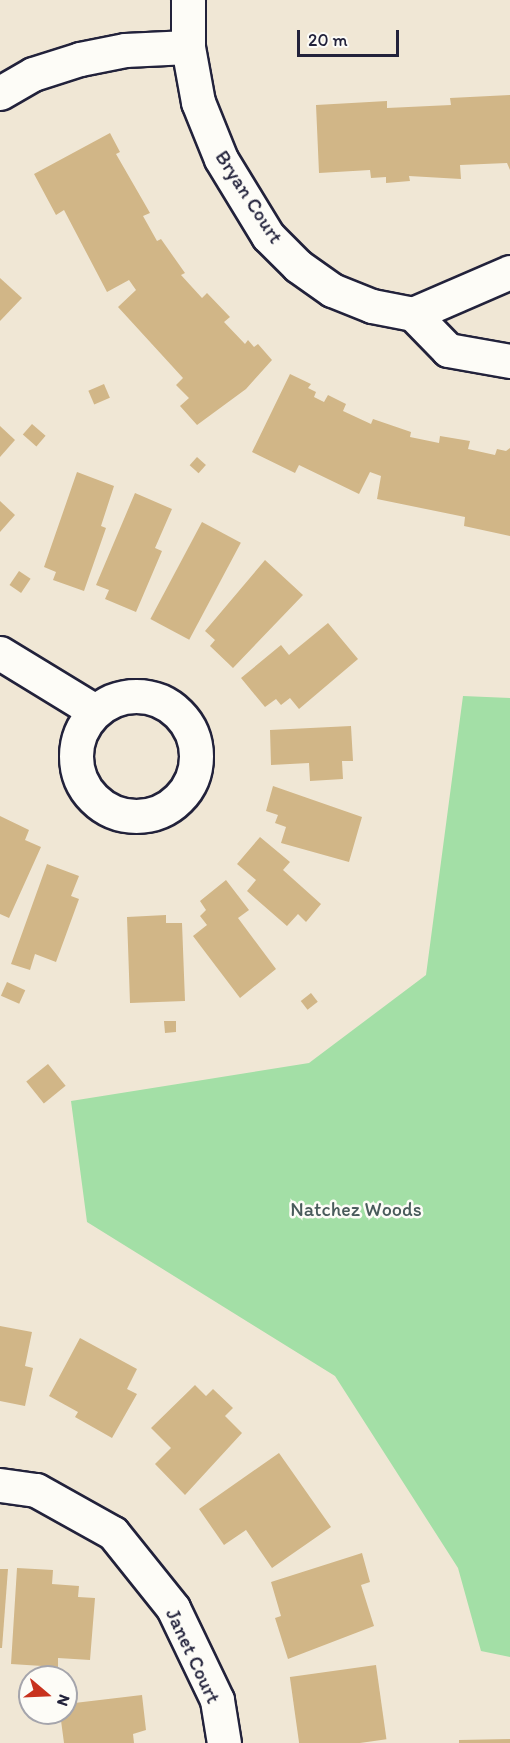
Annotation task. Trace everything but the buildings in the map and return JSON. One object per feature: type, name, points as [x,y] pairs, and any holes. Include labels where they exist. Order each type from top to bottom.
[{"type":"street","name":"Bryan Court","points":[[188,0],[188,47],[198,102],[221,159],[268,236],[298,266],[332,290],[372,306],[413,314]]},
{"type":"street","points":[[0,93],[33,74],[80,59],[125,50],[188,47]]},
{"type":"street","points":[[510,272],[413,314],[448,350],[510,361]]},
{"type":"street","points":[[0,653],[95,711]]},
{"type":"street","name":"Janet Court","points":[[0,1485],[36,1490],[113,1533],[173,1608],[217,1700],[224,1743]]},
{"type":"green space","name":"Natchez Woods","points":[[463,696],[510,698],[510,1657],[481,1651],[458,1568],[335,1376],[87,1222],[71,1101],[309,1063],[426,975]]}]
